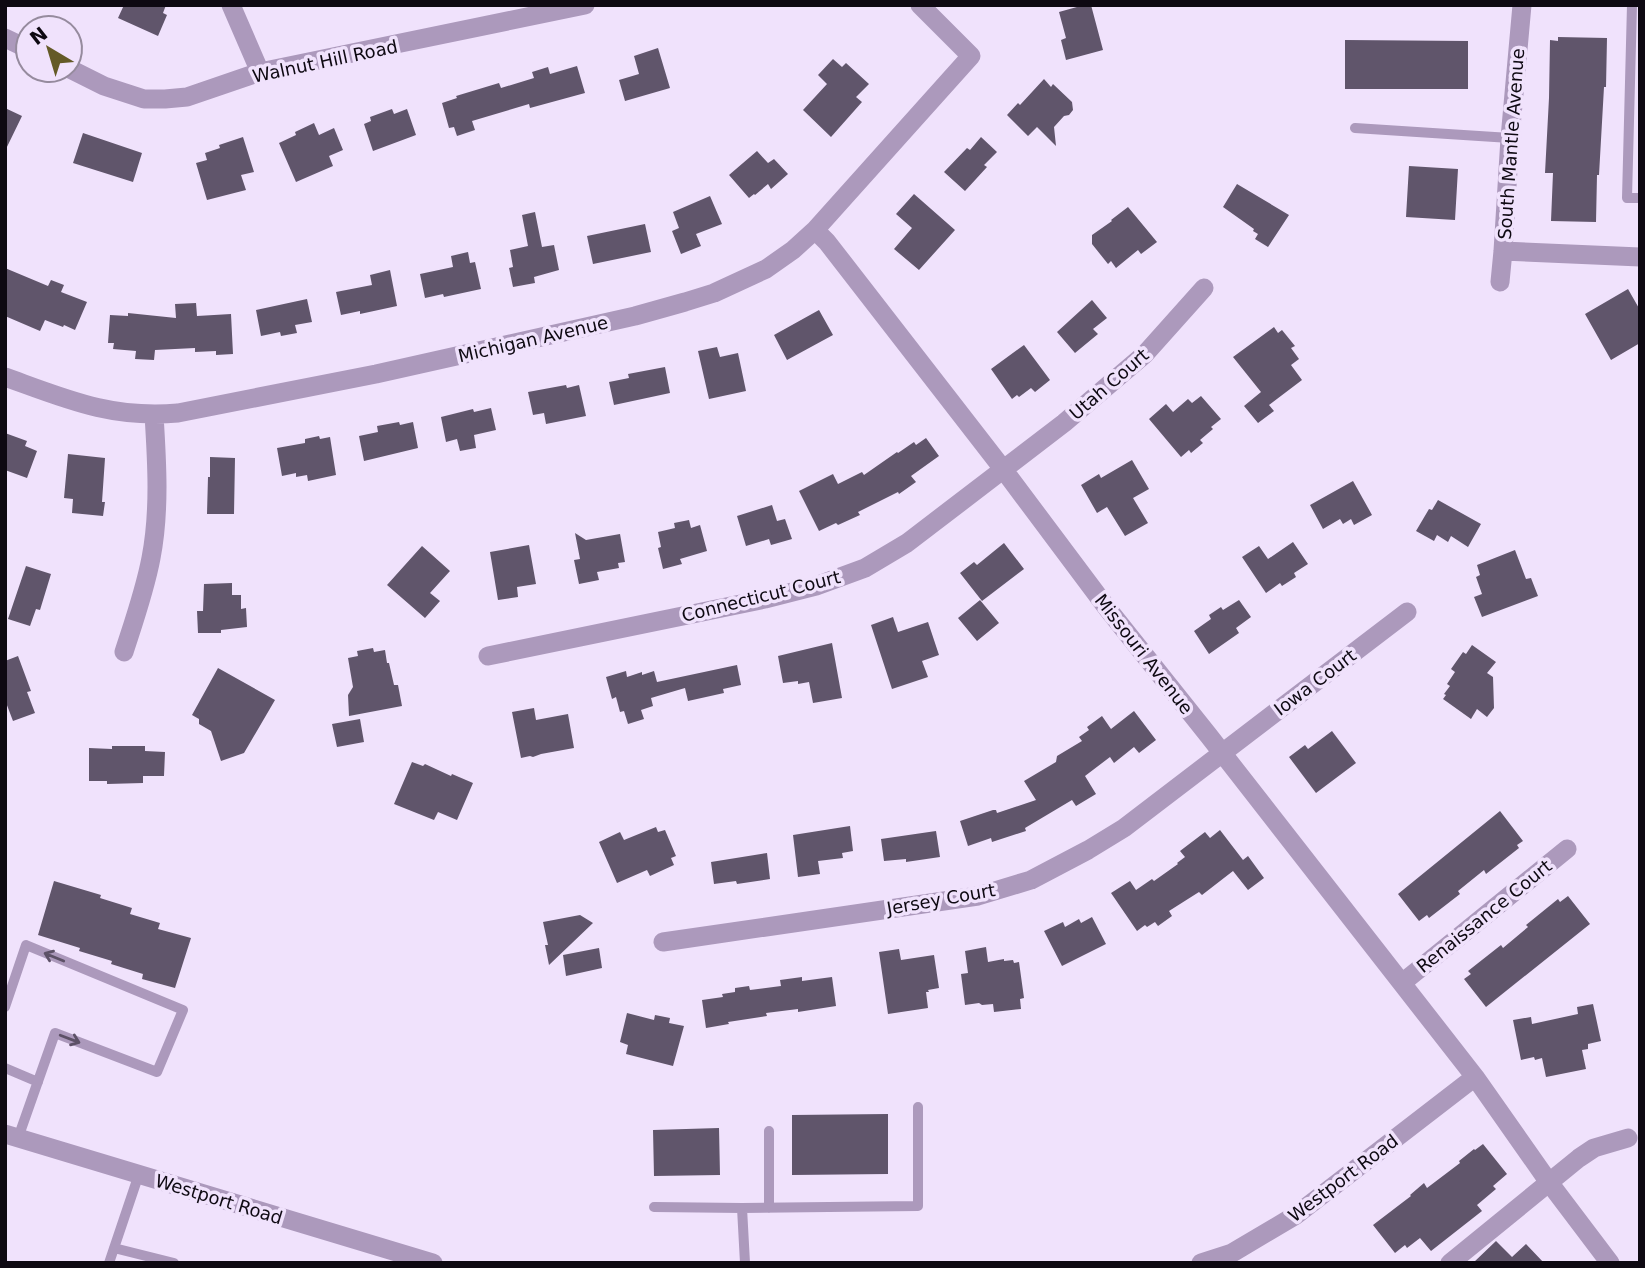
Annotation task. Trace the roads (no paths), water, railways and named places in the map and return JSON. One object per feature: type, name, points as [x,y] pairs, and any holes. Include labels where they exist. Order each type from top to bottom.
[{"type":"street","points":[[231,5],[260,72]]},
{"type":"street","name":"Walnut Hill Road","points":[[84,76],[104,86],[144,99],[187,97],[260,72],[585,5]]},
{"type":"street","name":"Michigan Avenue","points":[[5,377],[76,403],[129,414],[178,413],[376,374],[635,316],[714,293],[766,269],[816,230],[971,56],[920,5]]},
{"type":"street","name":"South Mantle Avenue","points":[[1500,282],[1522,5]]},
{"type":"street","name":"Missouri Avenue","points":[[816,230],[1003,469],[1107,608],[1475,1077],[1610,1263]]},
{"type":"street","points":[[1503,251],[1640,257]]},
{"type":"street","name":"Utah Court","points":[[1003,469],[1065,423],[1124,373],[1204,288]]},
{"type":"street","points":[[124,652],[151,557],[156,506],[154,415]]},
{"type":"street","name":"Connecticut Court","points":[[488,656],[765,598],[842,578],[907,543],[1003,469]]},
{"type":"street","name":"Iowa Court","points":[[1222,752],[1407,612]]},
{"type":"street","name":"Jersey Court","points":[[663,942],[978,896],[1031,880],[1124,828],[1222,752]]},
{"type":"street","name":"Renaissance Court","points":[[1402,983],[1567,849]]},
{"type":"street","name":"Westport Road","points":[[1201,1263],[1232,1253],[1296,1215],[1475,1077]]},
{"type":"street","name":"Westport Road","points":[[12,1136],[433,1263]]},
{"type":"street","points":[[1450,1263],[1548,1181],[1594,1148],[1628,1138]]},
{"type":"lane","points":[[1632,5],[1627,198],[1640,198]]},
{"type":"lane","points":[[1356,128],[1510,138]]},
{"type":"lane","points":[[5,1007],[26,945],[183,1010],[157,1072],[55,1033],[38,1082],[12,1136]]},
{"type":"lane","points":[[5,1068],[38,1082]]},
{"type":"lane","points":[[654,1207],[918,1206],[918,1107]]},
{"type":"lane","points":[[769,1131],[769,1208]]},
{"type":"lane","points":[[109,1263],[139,1174]]},
{"type":"lane","points":[[742,1208],[745,1263]]},
{"type":"lane","points":[[114,1248],[174,1263]]}]
